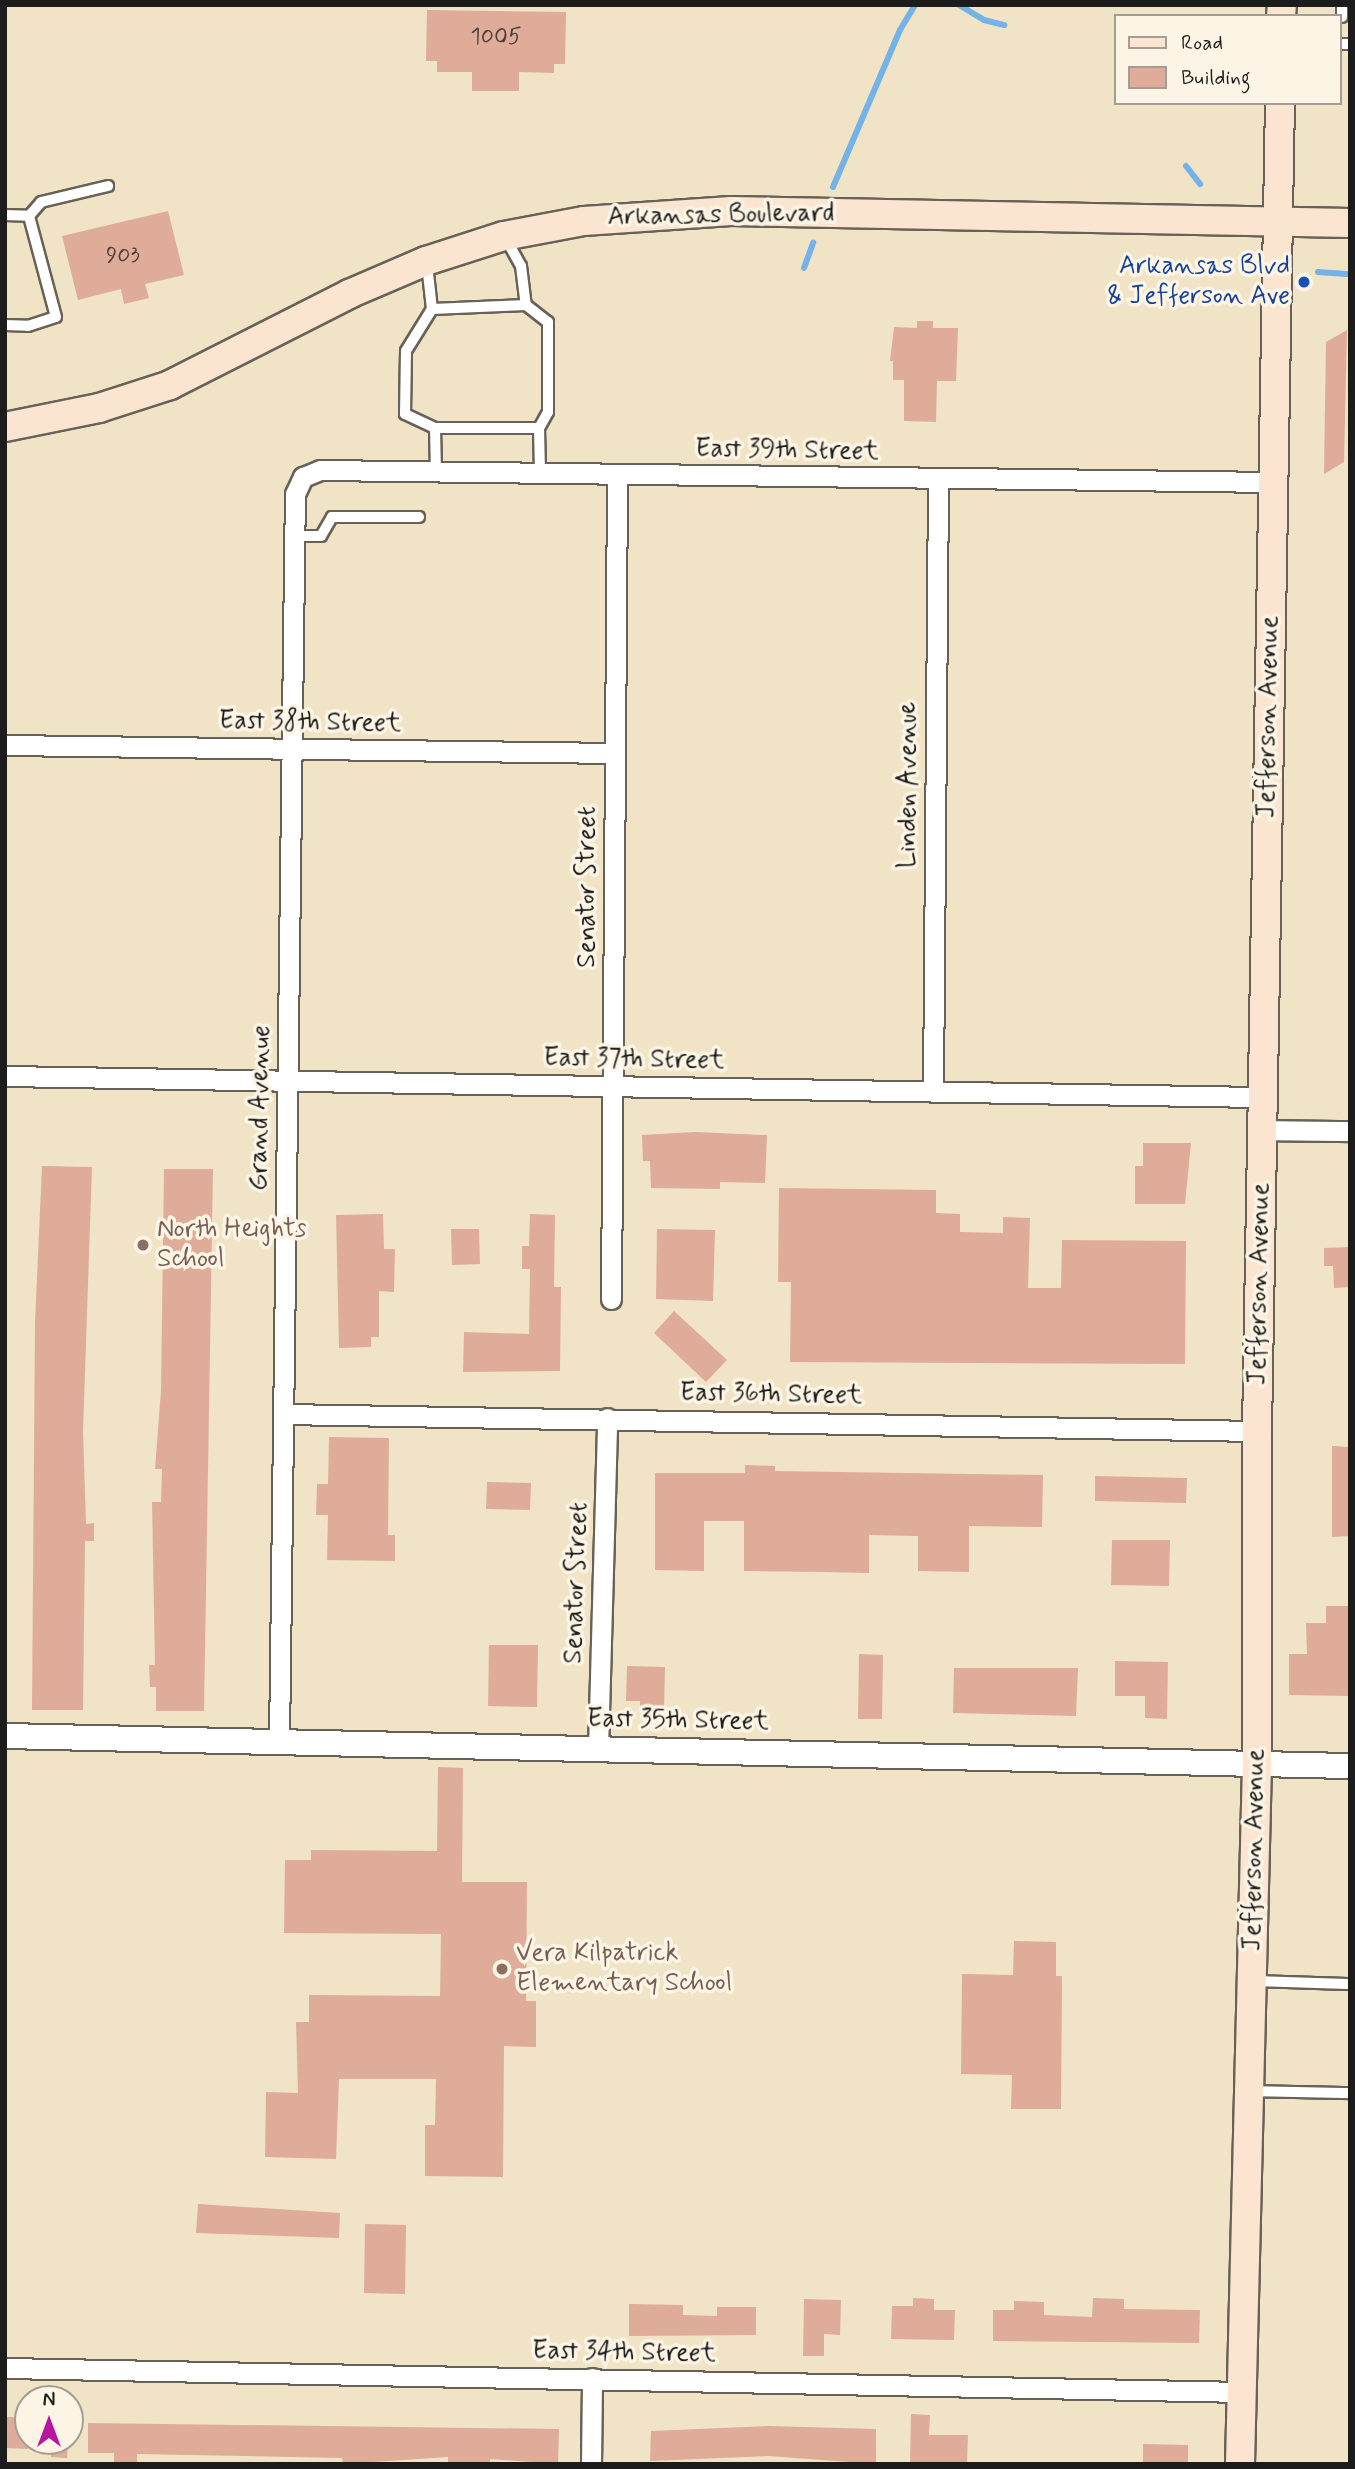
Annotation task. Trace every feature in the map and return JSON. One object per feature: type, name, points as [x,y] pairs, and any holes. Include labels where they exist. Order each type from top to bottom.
[{"type":"main road","name":"Jefferson Avenue","points":[[1240,2464],[1257,1764],[1257,1431],[1280,105]]},
{"type":"main road","name":"Arkansas Boulevard","points":[[5,427],[99,408],[170,385],[349,294],[426,261],[504,236],[583,221],[731,211],[1350,223]]},
{"type":"street","name":"East 39th Street","points":[[303,477],[320,470],[1273,482]]},
{"type":"street","name":"Senator Street","points":[[611,1299],[617,475]]},
{"type":"street","name":"Grand Avenue","points":[[279,1742],[295,494],[303,477]]},
{"type":"street","name":"Linden Avenue","points":[[933,1091],[938,479]]},
{"type":"street","name":"East 38th Street","points":[[5,744],[615,753]]},
{"type":"street","name":"East 37th Street","points":[[5,1076],[1262,1097]]},
{"type":"street","points":[[1262,1130],[1350,1132]]},
{"type":"street","name":"East 36th Street","points":[[283,1414],[1257,1431]]},
{"type":"street","name":"Senator Street","points":[[598,1749],[607,1418]]},
{"type":"street","name":"East 35th Street","points":[[5,1736],[1350,1766]]},
{"type":"street","name":"East 34th Street","points":[[5,2368],[1242,2392]]},
{"type":"street","points":[[591,2464],[592,2378]]},
{"type":"lane","points":[[1342,5],[1342,17]]},
{"type":"lane","points":[[29,216],[41,202],[108,186]]},
{"type":"lane","points":[[5,215],[29,216]]},
{"type":"lane","points":[[5,325],[28,326],[56,317],[29,216]]},
{"type":"lane","points":[[504,236],[521,266],[526,305]]},
{"type":"lane","points":[[426,261],[432,309],[406,351],[405,414],[435,428],[539,428]]},
{"type":"lane","points":[[432,309],[526,305],[548,322],[548,412],[539,428],[540,474]]},
{"type":"lane","points":[[435,428],[436,472]]},
{"type":"lane","points":[[295,536],[321,536],[332,517],[419,517]]},
{"type":"lane","points":[[1252,1981],[1350,1984]]},
{"type":"lane","points":[[1249,2091],[1350,2093]]},
{"type":"building","points":[[427,10],[566,12],[565,64],[554,64],[554,73],[519,72],[519,91],[472,91],[472,72],[437,72],[437,61],[426,61]]},
{"type":"building","points":[[168,211],[184,275],[145,284],[149,298],[124,304],[121,289],[78,300],[62,236]]},
{"type":"building","points":[[917,321],[933,321],[933,328],[958,328],[956,381],[937,381],[936,422],[904,421],[904,380],[893,380],[893,361],[890,361],[894,327],[917,328]]},
{"type":"building","points":[[1347,330],[1344,462],[1324,474],[1326,342]]},
{"type":"building","points":[[695,1132],[767,1135],[765,1183],[720,1182],[720,1189],[651,1188],[650,1161],[643,1161],[642,1135]]},
{"type":"building","points":[[1143,1143],[1191,1143],[1185,1204],[1135,1204],[1135,1166],[1143,1166]]},
{"type":"building","points":[[42,1166],[92,1167],[83,1431],[86,1524],[94,1523],[94,1541],[85,1541],[83,1710],[32,1710],[35,1322]]},
{"type":"building","points":[[164,1169],[213,1169],[204,1711],[156,1711],[156,1687],[150,1687],[149,1665],[155,1665],[152,1502],[161,1502],[162,1469],[155,1469],[161,1390]]},
{"type":"building","points":[[779,1188],[936,1190],[936,1213],[960,1214],[960,1232],[1003,1233],[1003,1217],[1030,1218],[1028,1288],[1061,1288],[1062,1240],[1186,1241],[1185,1364],[790,1362],[791,1282],[778,1282]]},
{"type":"building","points":[[383,1214],[384,1249],[395,1249],[394,1292],[379,1291],[379,1337],[371,1337],[371,1347],[339,1348],[336,1215]]},
{"type":"building","points":[[530,1214],[555,1215],[554,1287],[561,1287],[560,1371],[463,1372],[464,1332],[529,1334],[530,1269],[522,1269],[522,1246],[529,1246]]},
{"type":"building","points":[[451,1229],[479,1229],[480,1264],[452,1265]]},
{"type":"building","points":[[657,1229],[715,1230],[713,1301],[656,1299]]},
{"type":"building","points":[[1350,1247],[1350,1287],[1334,1288],[1333,1266],[1324,1266],[1324,1248]]},
{"type":"building","points":[[674,1311],[727,1360],[706,1382],[654,1333]]},
{"type":"building","points":[[329,1437],[389,1438],[388,1535],[395,1535],[395,1561],[327,1560],[328,1515],[316,1515],[317,1484],[328,1484]]},
{"type":"building","points":[[1332,1446],[1350,1447],[1350,1536],[1332,1537]]},
{"type":"building","points":[[745,1465],[775,1466],[775,1471],[1043,1475],[1042,1527],[969,1526],[969,1572],[918,1571],[918,1536],[869,1535],[869,1573],[744,1571],[744,1521],[704,1521],[704,1571],[655,1570],[655,1473],[745,1473]]},
{"type":"building","points":[[1095,1476],[1187,1478],[1186,1503],[1095,1501]]},
{"type":"building","points":[[487,1482],[531,1483],[530,1510],[486,1509]]},
{"type":"building","points":[[1112,1540],[1170,1540],[1169,1586],[1111,1585]]},
{"type":"building","points":[[1326,1606],[1350,1606],[1350,1696],[1289,1695],[1289,1654],[1307,1654],[1306,1623],[1326,1623]]},
{"type":"building","points":[[489,1645],[538,1645],[537,1707],[488,1706]]},
{"type":"building","points":[[859,1654],[883,1655],[882,1719],[858,1719]]},
{"type":"building","points":[[1115,1661],[1168,1662],[1167,1719],[1145,1718],[1145,1696],[1115,1696]]},
{"type":"building","points":[[627,1666],[665,1667],[664,1710],[640,1709],[640,1701],[626,1701]]},
{"type":"building","points":[[954,1668],[1078,1668],[1076,1716],[953,1713]]},
{"type":"building","points":[[438,1767],[463,1768],[462,1882],[527,1882],[526,2001],[536,2001],[536,2047],[504,2046],[503,2177],[425,2176],[425,2125],[435,2125],[436,2079],[339,2079],[336,2159],[265,2157],[266,2092],[298,2093],[296,2022],[309,2022],[309,1995],[440,1996],[441,1934],[284,1933],[285,1860],[311,1860],[311,1850],[437,1851]]},
{"type":"building","points":[[1014,1941],[1056,1942],[1056,1976],[1062,1976],[1061,2109],[1011,2109],[1012,2075],[961,2074],[962,1974],[1013,1975]]},
{"type":"building","points":[[198,2204],[340,2213],[339,2238],[196,2233]]},
{"type":"building","points":[[365,2224],[406,2225],[405,2294],[364,2293]]},
{"type":"building","points":[[913,2298],[934,2299],[934,2310],[955,2310],[954,2340],[891,2339],[892,2306],[913,2306]]},
{"type":"building","points":[[1093,2298],[1124,2299],[1124,2309],[1200,2310],[1199,2343],[993,2341],[993,2310],[1014,2310],[1014,2301],[1044,2302],[1044,2315],[1092,2317]]},
{"type":"building","points":[[804,2299],[841,2300],[840,2335],[824,2334],[824,2356],[803,2356]]},
{"type":"building","points":[[629,2304],[683,2305],[683,2315],[717,2316],[717,2307],[756,2307],[756,2335],[629,2336]]},
{"type":"building","points":[[911,2414],[930,2415],[929,2435],[968,2435],[967,2464],[910,2463]]},
{"type":"building","points":[[5,2417],[14,2417],[14,2448],[5,2448]]},
{"type":"building","points":[[88,2423],[559,2429],[558,2464],[490,2459],[490,2464],[448,2464],[448,2457],[343,2464],[342,2458],[137,2454],[137,2462],[114,2462],[114,2453],[88,2453]]},
{"type":"building","points":[[769,2426],[876,2429],[876,2464],[768,2456],[650,2461],[651,2431]]},
{"type":"building","points":[[1143,2444],[1188,2445],[1188,2464],[1143,2464]]},
{"type":"building","points":[[51,2455],[67,2455],[67,2458]]},
{"type":"waterway","points":[[833,187],[900,30],[915,5]]},
{"type":"waterway","points":[[959,5],[984,20],[1004,25]]},
{"type":"waterway","points":[[1186,166],[1200,184]]},
{"type":"waterway","points":[[804,268],[813,243]]},
{"type":"waterway","points":[[1318,272],[1350,274]]},
{"type":"place","name":"Arkansas Blvd & Jefferson Ave","points":[[1304,282]]},
{"type":"place","name":"North Heights School","points":[[143,1245]]},
{"type":"place","name":"Vera Kilpatrick Elementary School","points":[[502,1969]]}]
